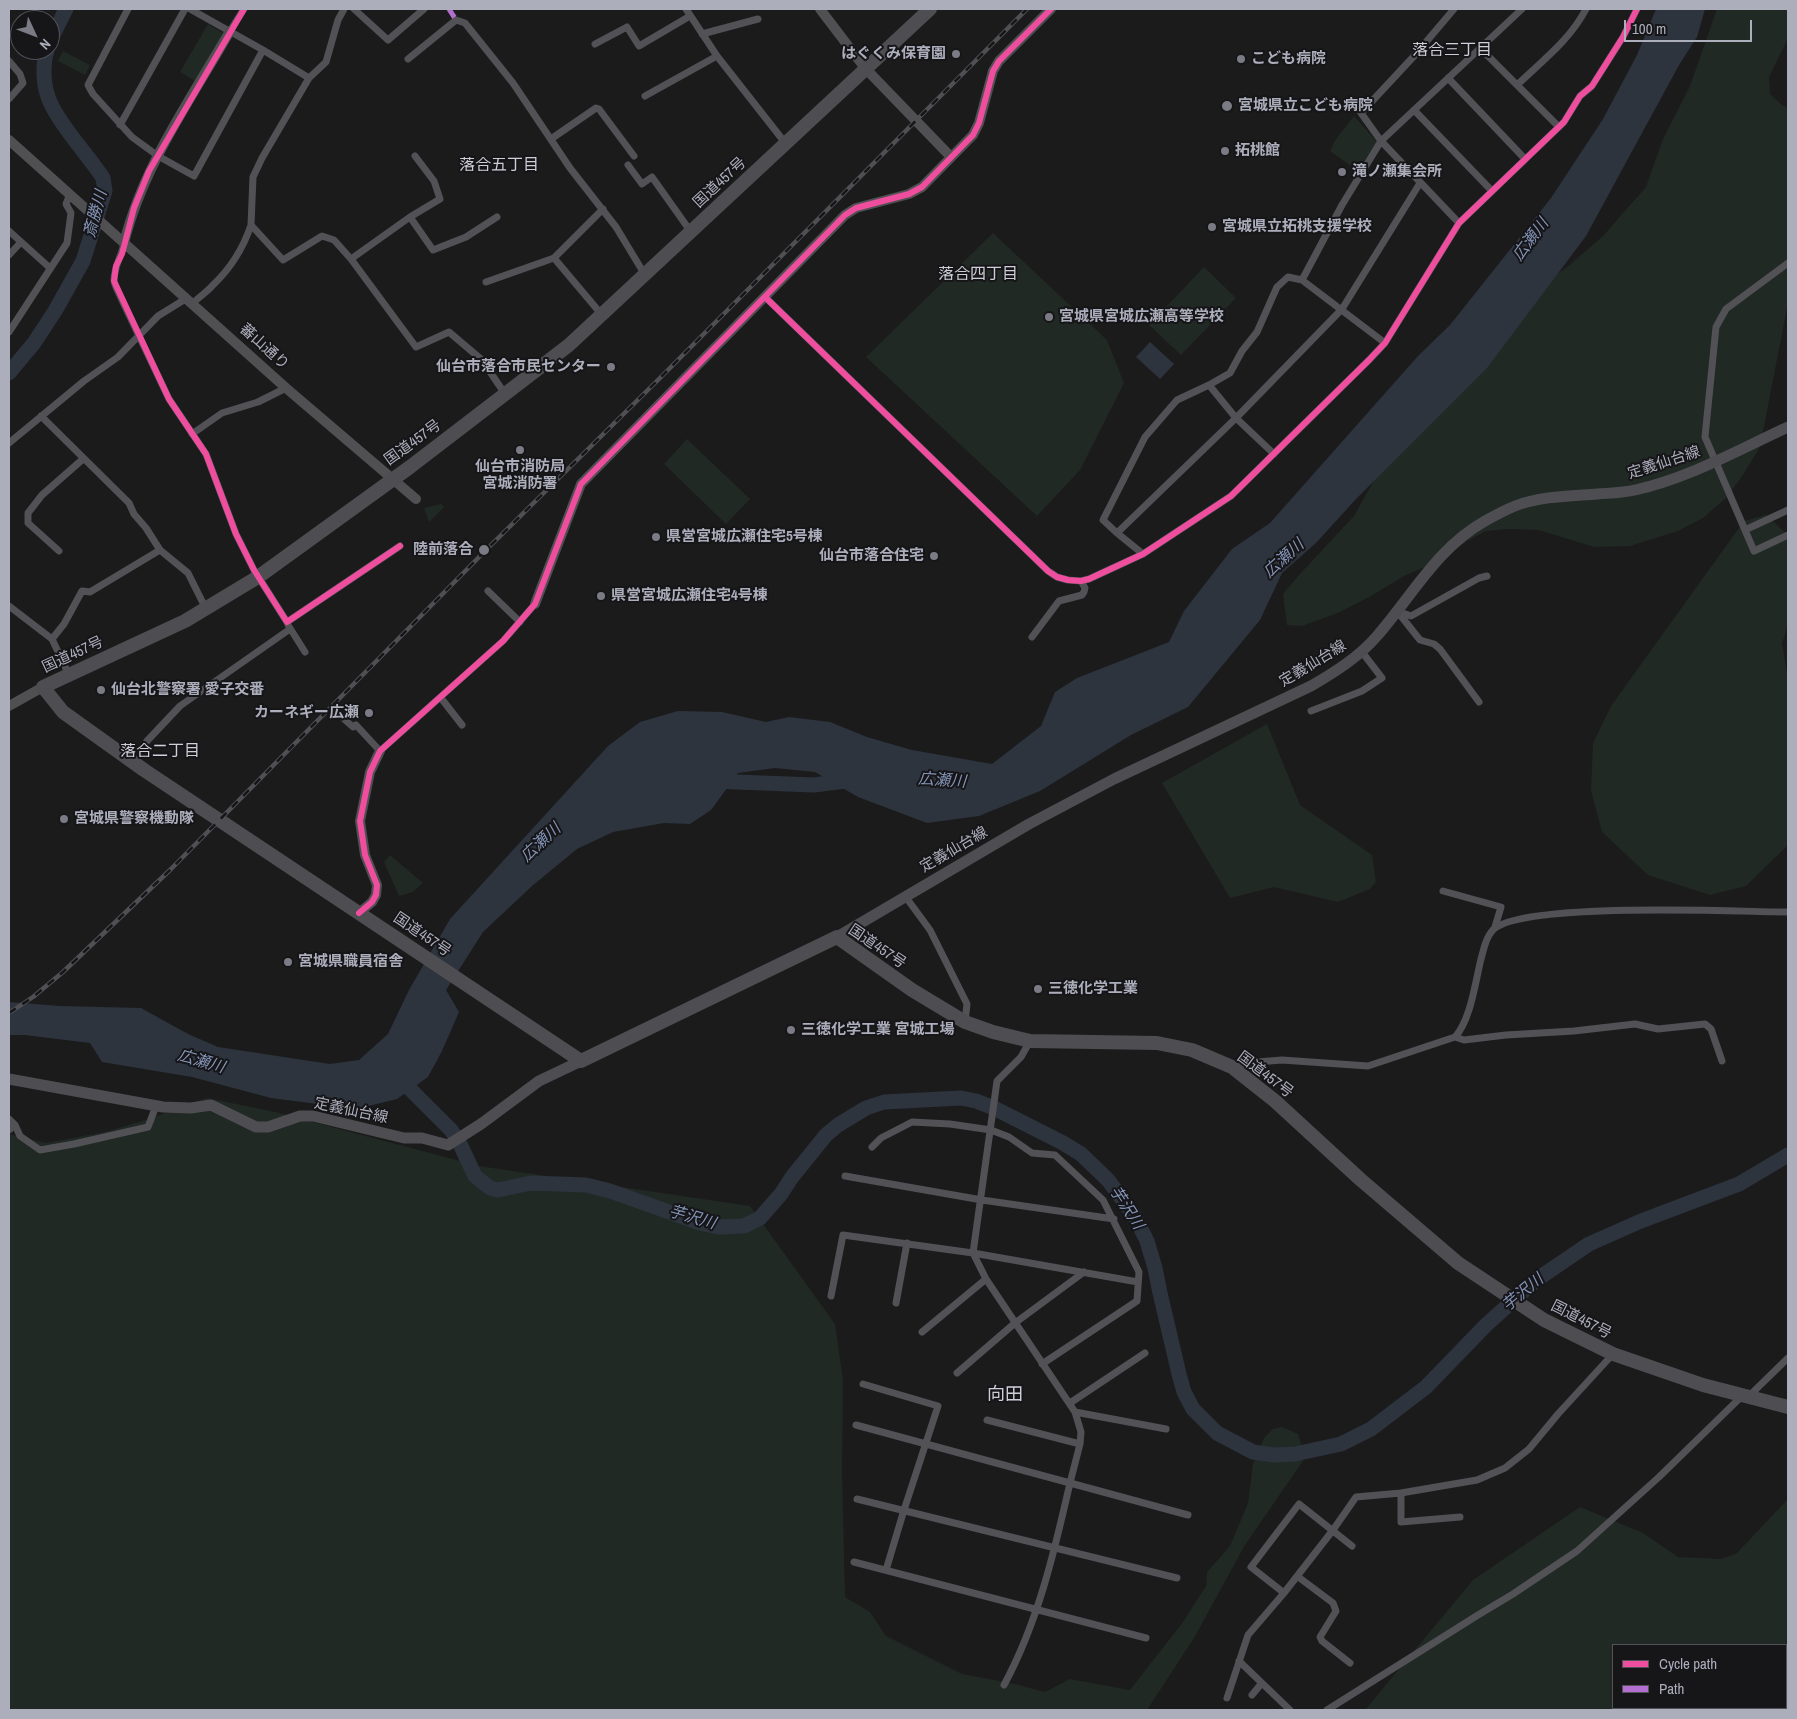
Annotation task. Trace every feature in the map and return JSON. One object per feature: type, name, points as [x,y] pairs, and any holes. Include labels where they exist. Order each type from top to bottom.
[{"type":"highway","name":"国道457号","points":[[930,9],[569,345],[506,394],[258,577],[185,621],[43,687],[63,712],[144,770],[581,1061],[837,937],[912,990],[965,1022],[993,1032],[1030,1041],[1157,1042],[1192,1050],[1232,1068],[1275,1102],[1361,1180],[1458,1263],[1544,1320],[1613,1354],[1703,1385],[1788,1407]]},
{"type":"main road","name":"定義仙台線","points":[[837,937],[1029,824],[1114,779],[1311,686],[1336,671],[1362,652],[1397,611],[1424,574],[1450,546],[1485,521],[1516,506],[1552,498],[1633,491],[1664,482],[1716,462],[1788,427]]},
{"type":"main road","name":"定義仙台線","points":[[9,1079],[156,1106],[191,1108],[211,1105],[256,1127],[268,1127],[300,1116],[313,1116],[404,1138],[422,1138],[448,1145],[481,1124],[539,1082],[581,1061]]},
{"type":"street","points":[[128,9],[88,85],[92,94],[132,137],[158,156],[194,176],[263,50]]},
{"type":"street","points":[[120,125],[185,9]]},
{"type":"street","points":[[190,9],[309,78]]},
{"type":"street","points":[[244,9],[158,156],[121,240],[122,254],[116,266],[114,281],[170,399],[206,454],[236,534],[258,577],[306,652]]},
{"type":"street","points":[[9,443],[84,381],[118,357],[158,316],[212,287],[234,262],[245,242],[251,225],[253,177],[262,158],[309,78],[326,62],[338,20],[344,9]]},
{"type":"street","points":[[354,9],[388,40],[424,9]]},
{"type":"street","points":[[686,9],[717,56],[786,144]]},
{"type":"street","points":[[820,9],[865,68],[951,157]]},
{"type":"street","points":[[359,912],[372,902],[376,895],[377,885],[366,855],[360,821],[361,801],[370,772],[380,751],[503,641],[535,604],[581,484],[845,215],[856,208],[909,194],[922,186],[973,135],[979,123],[993,71],[999,61],[1052,9]]},
{"type":"street","points":[[1454,9],[1361,113],[1381,141],[1459,223]]},
{"type":"street","points":[[1302,280],[1342,205],[1381,141],[1522,9]]},
{"type":"street","points":[[1517,85],[1564,40],[1573,30],[1586,9]]},
{"type":"street","points":[[765,297],[1048,571],[1057,577],[1068,580],[1081,581],[1089,579],[1143,554],[1231,496],[1385,343],[1459,223],[1564,122],[1580,96],[1592,86],[1623,37],[1637,9]]},
{"type":"street","points":[[595,44],[627,27],[639,46],[690,16]]},
{"type":"street","points":[[702,34],[758,19]]},
{"type":"street","points":[[408,59],[456,20],[465,23],[513,83],[570,168],[616,227],[645,275]]},
{"type":"street","points":[[1480,48],[1559,127]]},
{"type":"street","points":[[645,96],[717,56]]},
{"type":"street","points":[[9,61],[20,74],[23,83],[9,99]]},
{"type":"street","points":[[1448,78],[1525,159]]},
{"type":"street","points":[[551,139],[596,108],[599,108],[634,156]]},
{"type":"street","points":[[1414,110],[1492,191]]},
{"type":"street","points":[[9,140],[72,196],[66,204],[71,213],[67,244],[9,332]]},
{"type":"street","points":[[351,259],[410,217],[440,199],[434,181],[416,156]]},
{"type":"street","points":[[628,165],[642,184],[652,177],[691,232]]},
{"type":"street","points":[[1117,533],[1236,418],[1342,310],[1420,182]]},
{"type":"street","name":"蕃山通り","points":[[72,196],[286,388],[416,499]]},
{"type":"street","points":[[486,282],[554,258],[603,209]]},
{"type":"street","points":[[410,217],[433,250],[466,237],[497,217]]},
{"type":"street","points":[[251,225],[282,260],[322,236],[334,240],[351,259],[416,348],[448,332],[482,360],[506,394]]},
{"type":"street","points":[[9,231],[50,268]]},
{"type":"street","points":[[9,255],[21,242]]},
{"type":"street","points":[[554,258],[602,315]]},
{"type":"street","points":[[1788,263],[1726,309],[1716,327],[1705,437],[1754,551],[1788,534]]},
{"type":"street","points":[[1143,554],[1104,520],[1145,437],[1177,400],[1230,373],[1242,351],[1257,332],[1277,287],[1288,277],[1302,280],[1385,343]]},
{"type":"street","points":[[1209,385],[1236,418],[1274,454]]},
{"type":"street","points":[[192,434],[222,413],[258,402],[286,388]]},
{"type":"street","points":[[41,416],[128,503],[160,550],[188,573],[206,609]]},
{"type":"street","points":[[59,551],[28,523],[28,513],[42,495],[83,459]]},
{"type":"street","points":[[1745,530],[1788,510]]},
{"type":"street","points":[[147,741],[180,706],[288,625],[400,546]]},
{"type":"street","points":[[52,638],[64,624],[82,591],[90,592],[160,550]]},
{"type":"street","points":[[1397,611],[1411,616],[1479,578],[1487,576]]},
{"type":"street","points":[[1032,638],[1059,601],[1082,595],[1085,588],[1081,581]]},
{"type":"street","points":[[488,591],[520,622]]},
{"type":"street","points":[[9,606],[52,638],[69,675]]},
{"type":"street","points":[[1397,611],[1420,640],[1440,648],[1479,702]]},
{"type":"street","points":[[1311,711],[1362,691],[1382,678],[1362,652]]},
{"type":"street","points":[[9,706],[43,687]]},
{"type":"street","points":[[441,698],[462,725]]},
{"type":"street","points":[[344,719],[353,728],[356,725],[380,751]]},
{"type":"street","points":[[1232,1068],[1257,1062],[1282,1060],[1368,1066],[1455,1037],[1464,1025],[1486,940],[1494,928],[1501,907],[1443,891]]},
{"type":"street","points":[[905,896],[930,930],[967,1004],[965,1022]]},
{"type":"street","points":[[1494,928],[1510,920],[1582,911],[1788,912]]},
{"type":"street","points":[[1455,1037],[1464,1040],[1635,1024],[1658,1029],[1705,1024],[1711,1029],[1722,1061]]},
{"type":"street","points":[[1004,1685],[1038,1610],[1056,1548],[1080,1444],[1081,1432],[1070,1403],[986,1279],[973,1253],[982,1200],[997,1081],[1021,1057],[1030,1041]]},
{"type":"street","points":[[9,1118],[12,1128],[40,1150],[148,1127],[156,1106]]},
{"type":"street","points":[[872,1147],[881,1138],[912,1122],[990,1127],[1032,1153],[1055,1155],[1103,1200],[1139,1272],[1136,1301],[1042,1364]]},
{"type":"street","points":[[845,1176],[982,1200],[1114,1220]]},
{"type":"street","points":[[831,1296],[843,1235],[973,1253],[1138,1282]]},
{"type":"street","points":[[896,1303],[907,1243]]},
{"type":"street","points":[[956,1373],[1015,1323],[1084,1272]]},
{"type":"street","points":[[922,1332],[986,1279]]},
{"type":"street","points":[[1070,1403],[1145,1352]]},
{"type":"street","points":[[1227,1698],[1248,1635],[1284,1593],[1356,1498],[1401,1493],[1477,1480],[1505,1468],[1529,1449],[1613,1354]]},
{"type":"street","points":[[1327,1710],[1478,1614],[1513,1594],[1576,1551],[1788,1358]]},
{"type":"street","points":[[863,1384],[938,1406],[886,1570]]},
{"type":"street","points":[[1075,1412],[1166,1430]]},
{"type":"street","points":[[987,1420],[1080,1444]]},
{"type":"street","points":[[856,1425],[1188,1515]]},
{"type":"street","points":[[1401,1493],[1401,1522],[1460,1517]]},
{"type":"street","points":[[857,1498],[1177,1578]]},
{"type":"street","points":[[1284,1593],[1250,1567],[1299,1504],[1352,1546]]},
{"type":"street","points":[[854,1562],[1146,1638]]},
{"type":"street","points":[[1297,1576],[1335,1606],[1336,1611],[1320,1637],[1322,1641],[1350,1663]]},
{"type":"street","points":[[1239,1661],[1286,1709]]},
{"type":"street","points":[[1252,1695],[1261,1684]]},
{"type":"shaded area","points":[[1717,9],[1788,9],[1788,38],[1769,77],[1770,94],[1783,106],[1788,107],[1788,303],[1760,447],[1743,475],[1726,498],[1703,518],[1678,531],[1630,546],[1594,547],[1539,530],[1508,529],[1486,531],[1458,546],[1434,563],[1404,576],[1340,612],[1302,626],[1287,625],[1283,594],[1354,516],[1381,468],[1534,288],[1566,268],[1603,236],[1646,187],[1663,139],[1690,86]]},
{"type":"shaded area","points":[[208,24],[223,33],[195,81],[180,72]]},
{"type":"shaded area","points":[[63,51],[90,65],[85,75],[58,61]]},
{"type":"shaded area","points":[[1354,116],[1377,142],[1358,171],[1330,151],[1336,139]]},
{"type":"shaded area","points":[[993,233],[1107,340],[1124,383],[1080,470],[1037,516],[866,357]]},
{"type":"shaded area","points":[[1204,267],[1236,298],[1181,355],[1149,325]]},
{"type":"shaded area","points":[[687,439],[750,499],[726,524],[664,464]]},
{"type":"shaded area","points":[[441,504],[444,507],[429,522],[424,508]]},
{"type":"shaded area","points":[[1766,515],[1787,534],[1788,538],[1788,625],[1782,643],[1788,679],[1788,845],[1746,886],[1710,895],[1648,875],[1602,832],[1591,791],[1593,743],[1611,706],[1744,521]]},
{"type":"shaded area","points":[[1267,724],[1300,805],[1372,855],[1376,882],[1370,889],[1338,902],[1274,887],[1230,898],[1162,783]]},
{"type":"shaded area","points":[[390,855],[423,883],[413,892],[399,896],[384,862]]},
{"type":"shaded area","points":[[207,1098],[275,1112],[479,1166],[750,1206],[835,1324],[843,1380],[842,1471],[845,1597],[870,1612],[886,1636],[962,1674],[1045,1692],[1070,1679],[1130,1690],[1183,1622],[1206,1586],[1207,1572],[1230,1546],[1248,1503],[1253,1464],[1264,1438],[1273,1429],[1282,1427],[1298,1434],[1305,1458],[1245,1545],[1194,1638],[1147,1710],[9,1710],[9,1134],[46,1143],[105,1132],[149,1119]]},
{"type":"shaded area","points":[[1788,1499],[1788,1710],[1365,1710],[1473,1580],[1580,1507],[1643,1533],[1678,1557],[1721,1559],[1737,1553]]},
{"type":"water","points":[[1656,9],[1705,9],[1697,37],[1679,65],[1586,236],[1487,368],[1356,499],[1316,543],[1282,573],[1260,620],[1188,707],[1131,735],[1040,791],[979,816],[927,823],[858,797],[815,772],[775,768],[738,773],[711,810],[690,824],[664,823],[613,832],[577,849],[532,886],[483,932],[446,990],[459,1012],[442,1051],[428,1077],[397,1099],[356,1109],[271,1098],[192,1077],[102,1062],[90,1043],[25,1035],[9,1035],[9,1002],[60,1006],[141,1008],[188,1034],[218,1047],[330,1064],[359,1060],[388,1034],[409,990],[450,919],[608,746],[640,722],[678,711],[722,712],[766,722],[789,717],[830,722],[867,737],[912,750],[992,764],[1041,726],[1055,692],[1077,678],[1169,642],[1184,611],[1232,549],[1270,523],[1418,356],[1450,325],[1551,198],[1603,119],[1637,55]]},
{"type":"water","points":[[1150,342],[1174,364],[1160,379],[1136,357]]},
{"type":"waterway","name":"斎勝川","points":[[60,21],[66,9]]},
{"type":"waterway","name":"斎勝川","points":[[9,373],[34,343],[55,311],[83,261],[105,191],[103,178],[62,122],[48,98],[44,77],[45,60]]},
{"type":"waterway","name":"広瀬川","points":[[711,781],[814,785],[853,780]]},
{"type":"waterway","name":"芋沢川","points":[[397,1076],[451,1130],[460,1144],[475,1176],[490,1188],[498,1190],[531,1183],[586,1185],[610,1191],[700,1223],[719,1227],[744,1226],[760,1218],[826,1135],[838,1125],[866,1108],[884,1102],[961,1098],[994,1108],[1081,1154],[1108,1180],[1134,1215],[1147,1241],[1179,1374],[1184,1392],[1193,1409],[1217,1433],[1253,1452],[1274,1455],[1295,1454],[1341,1444],[1371,1429],[1426,1387],[1486,1325],[1536,1280],[1589,1244],[1641,1221],[1739,1184],[1788,1155]]},
{"type":"railway","points":[[9,1013],[33,997],[63,972],[170,870],[485,551],[1027,9]]},
{"type":"marked path","points":[[449,9],[456,20]]},
{"type":"cycle path","points":[[244,9],[149,171],[134,208],[122,254],[116,266],[114,281],[169,399],[206,454],[236,534],[254,570],[287,622],[400,546]]},
{"type":"cycle path","points":[[359,913],[372,902],[376,895],[377,885],[365,855],[360,821],[370,772],[380,751],[503,641],[535,604],[581,484],[845,215],[856,208],[909,194],[922,187],[973,135],[979,123],[993,71],[999,61],[1051,9]]},
{"type":"cycle path","points":[[765,297],[1048,571],[1057,577],[1068,580],[1081,581],[1089,579],[1143,554],[1231,496],[1369,360],[1385,343],[1459,223],[1564,122],[1580,96],[1592,86],[1623,37],[1637,9]]},
{"type":"place","name":"はぐくみ保育園","points":[[956,54]]},
{"type":"place","name":"こども病院","points":[[1241,59]]},
{"type":"place","name":"宮城県立こども病院","points":[[1227,106]]},
{"type":"place","name":"拓桃館","points":[[1225,151]]},
{"type":"place","name":"滝ノ瀬集会所","points":[[1342,172]]},
{"type":"place","name":"宮城県立拓桃支援学校","points":[[1212,227]]},
{"type":"place","name":"宮城県宮城広瀬高等学校","points":[[1049,317]]},
{"type":"place","name":"仙台市落合市民センター","points":[[611,367]]},
{"type":"place","name":"仙台市消防局 宮城消防署","points":[[520,450]]},
{"type":"place","name":"県営宮城広瀬住宅5号棟","points":[[656,537]]},
{"type":"place","name":"陸前落合","points":[[484,550]]},
{"type":"place","name":"仙台市落合住宅","points":[[934,556]]},
{"type":"place","name":"県営宮城広瀬住宅4号棟","points":[[601,596]]},
{"type":"place","name":"仙台北警察署 愛子交番","points":[[101,690]]},
{"type":"place","name":"カーネギー広瀬","points":[[369,713]]},
{"type":"place","name":"宮城県警察機動隊","points":[[64,819]]},
{"type":"place","name":"宮城県職員宿舎","points":[[288,962]]},
{"type":"place","name":"三徳化学工業","points":[[1038,989]]},
{"type":"place","name":"三徳化学工業 宮城工場","points":[[791,1030]]},
{"type":"district","name":"落合三丁目","points":[[1452,51]]},
{"type":"district","name":"落合五丁目","points":[[499,166]]},
{"type":"district","name":"落合四丁目","points":[[978,275]]},
{"type":"district","name":"落合二丁目","points":[[160,752]]},
{"type":"district","name":"向田","points":[[1005,1395]]}]
